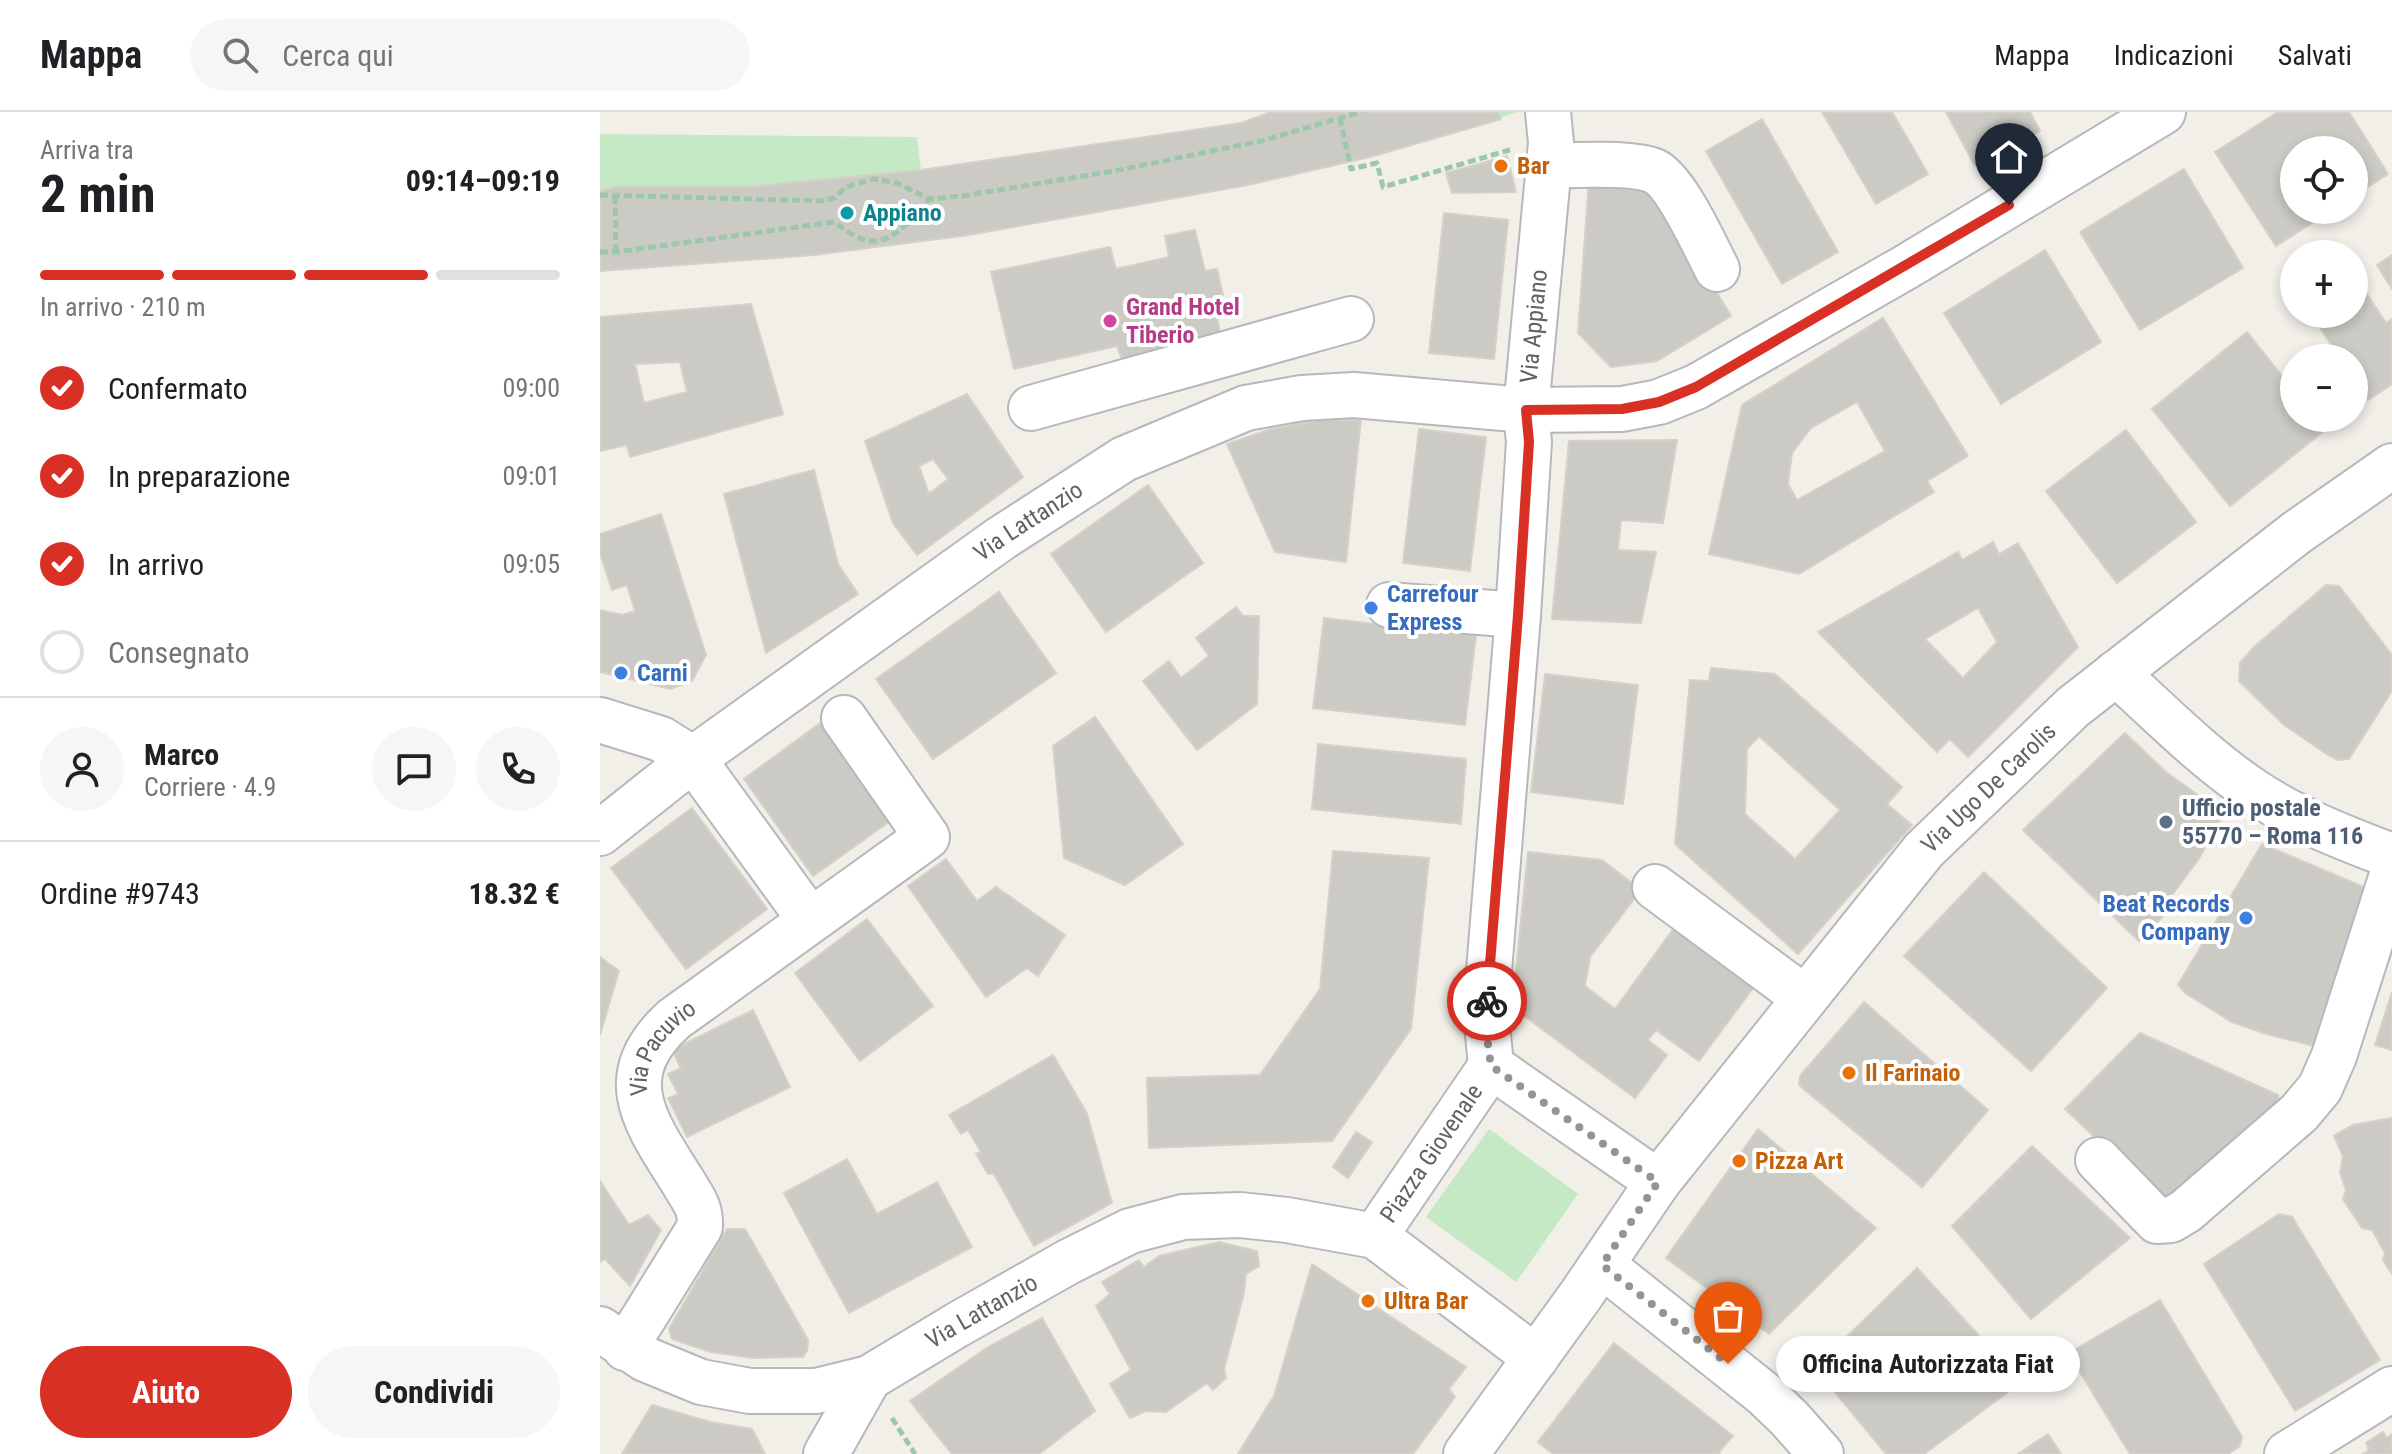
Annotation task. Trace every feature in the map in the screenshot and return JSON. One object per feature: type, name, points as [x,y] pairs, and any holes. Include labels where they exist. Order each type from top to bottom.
[{"type":"street","name":"Via Lattanzio","points":[[600,833],[693,759],[1000,539],[1124,459],[1246,408],[1302,398],[1354,395],[1526,410],[1622,409],[1659,402],[1696,387],[1906,267],[2163,112]]},
{"type":"street","name":"Via Appiano","points":[[1491,1066],[1487,1035],[1488,983],[1518,615],[1529,442],[1526,410],[1550,140]]},
{"type":"street","points":[[1550,140],[1595,165],[1654,171],[1671,184],[1717,269]]},
{"type":"street","points":[[1031,408],[1351,319]]},
{"type":"street","points":[[1134,380],[1161,443]]},
{"type":"street","name":"Via Ugo De Carolis","points":[[1658,1182],[1924,850],[2073,707],[2296,533],[2392,466]]},
{"type":"street","points":[[1389,605],[1518,615]]},
{"type":"street","points":[[2116,673],[2204,754],[2254,791],[2317,827],[2392,856]]},
{"type":"street","name":"Via Pacuvio","points":[[613,1338],[700,1227],[700,1210],[649,1127],[641,1107],[638,1087],[644,1060],[663,1029],[927,837],[844,718]]},
{"type":"street","points":[[600,720],[661,739],[693,759],[810,920]]},
{"type":"street","points":[[2098,1160],[2157,1221],[2171,1220],[2186,1211],[2299,1113],[2320,1088],[2334,1056],[2392,875]]},
{"type":"street","points":[[1655,887],[1805,998]]},
{"type":"street","name":"Piazza Giovenale","points":[[1536,1358],[1375,1236],[1491,1066],[1658,1182]]},
{"type":"street","points":[[1466,1454],[1658,1182]]},
{"type":"street","name":"Via Lattanzio","points":[[613,1338],[665,1368],[701,1382],[750,1391],[878,1394],[957,1325],[1130,1231],[1183,1217],[1240,1215],[1375,1236]]},
{"type":"street","points":[[1602,1265],[1764,1394],[1821,1454]]},
{"type":"street","points":[[2287,1454],[2392,1389]]},
{"type":"street","points":[[826,1454],[878,1394]]},
{"type":"path","points":[[600,195],[824,201],[834,198],[846,187],[874,179],[897,183],[929,199],[962,196],[1114,171],[1261,141],[1361,112]]},
{"type":"path","points":[[1340,118],[1351,169],[1377,163],[1383,187],[1498,152],[1550,140]]},
{"type":"path","points":[[615,196],[616,252]]},
{"type":"path","points":[[600,252],[834,222],[861,239],[878,241],[893,236],[929,199]]},
{"type":"path","points":[[878,1394],[915,1454]]},
{"type":"green space","name":"Appiano","points":[[1271,112],[1518,112],[1370,157],[1248,185],[969,235],[814,255],[600,271],[600,134],[917,137],[921,170],[1241,123]]},
{"type":"green space","points":[[1489,1129],[1578,1194],[1516,1282],[1426,1217]]},
{"type":"building","name":"Appiano","points":[[1271,112],[1498,112],[1501,119],[1370,157],[1248,185],[969,235],[814,255],[600,271],[600,191],[620,186],[758,186],[921,170],[1241,123]]},
{"type":"building","points":[[1822,112],[1892,112],[1928,174],[1876,204]]},
{"type":"building","points":[[1946,112],[2030,112],[2040,131],[1975,166]]},
{"type":"building","points":[[2278,112],[2349,112],[2364,136],[2280,136],[2280,224],[2310,224],[2285,240],[2280,240],[2276,246],[2215,152]]},
{"type":"building","points":[[1762,119],[1838,252],[1782,284],[1706,151]]},
{"type":"building","points":[[2368,142],[2388,174],[2368,187]]},
{"type":"building","points":[[1507,156],[1516,192],[1452,193],[1446,173]]},
{"type":"building","points":[[2184,169],[2243,268],[2140,330],[2080,232]]},
{"type":"building","points":[[1589,180],[1651,185],[1731,316],[1657,361],[1611,367],[1578,333]]},
{"type":"building","points":[[1444,213],[1508,220],[1494,359],[1429,353]]},
{"type":"building","name":"Grand Hotel Tiberio","points":[[1195,230],[1205,271],[1217,269],[1223,295],[1213,297],[1222,344],[1123,362],[1117,346],[1014,369],[991,272],[1110,247],[1116,269],[1169,257],[1165,236]]},
{"type":"building","points":[[2045,250],[2101,342],[2001,404],[1944,313]]},
{"type":"building","points":[[2392,255],[2392,289],[2377,265]]},
{"type":"building","points":[[2368,296],[2386,323],[2392,319],[2392,384],[2368,400],[2368,344],[2331,344],[2320,328],[2368,328]]},
{"type":"building","points":[[751,304],[783,414],[630,457],[627,445],[600,451],[600,317]],"holes":[[[680,362],[687,392],[644,403],[635,364]]]},
{"type":"building","points":[[1883,318],[1968,456],[1927,481],[1934,492],[1799,574],[1709,554],[1742,405]],"holes":[[[1857,402],[1885,451],[1797,500],[1788,484],[1792,453],[1811,428]]]},
{"type":"building","points":[[2247,332],[2280,373],[2280,432],[2322,432],[2230,506],[2152,409]]},
{"type":"building","points":[[967,394],[1023,477],[917,555],[893,523],[865,441]],"holes":[[[933,459],[948,479],[929,494],[919,466]]]},
{"type":"building","points":[[1361,419],[1346,562],[1275,552],[1227,444],[1271,429],[1321,420]]},
{"type":"building","points":[[1419,429],[1486,437],[1470,571],[1403,563]]},
{"type":"building","points":[[2126,430],[2196,522],[2117,583],[2046,491]]},
{"type":"building","points":[[1677,440],[1663,523],[1621,520],[1618,550],[1656,552],[1641,623],[1552,619],[1569,441]]},
{"type":"building","points":[[814,470],[838,564],[858,594],[766,653],[724,494]]},
{"type":"building","points":[[1148,485],[1203,563],[1106,632],[1051,554]]},
{"type":"building","points":[[661,514],[706,655],[692,681],[670,689],[600,672],[600,610],[622,615],[635,611],[627,585],[612,590],[600,553],[600,534]]},
{"type":"building","points":[[1993,542],[1999,554],[2018,543],[2078,647],[1968,757],[1950,739],[1937,752],[1818,632],[1958,552],[1962,560]],"holes":[[[1978,608],[1997,642],[1963,678],[1925,639]]]},
{"type":"building","points":[[2326,585],[2339,586],[2392,655],[2392,691],[2349,759],[2338,760],[2328,755],[2284,725],[2239,681],[2240,663],[2254,647]]},
{"type":"building","points":[[999,592],[1056,673],[933,759],[876,679]]},
{"type":"building","points":[[1236,607],[1243,616],[1259,616],[1257,704],[1197,750],[1143,681],[1169,661],[1181,678],[1209,656],[1196,638]]},
{"type":"building","points":[[1324,618],[1476,636],[1465,725],[1313,708]]},
{"type":"building","points":[[1711,668],[1775,674],[1902,787],[1887,804],[1912,825],[1798,954],[1675,844],[1690,680],[1709,681]],"holes":[[[1759,736],[1840,810],[1795,859],[1745,814],[1747,749]]]},
{"type":"building","points":[[1545,674],[1638,685],[1623,804],[1531,792]]},
{"type":"building","points":[[1095,717],[1183,844],[1125,885],[1064,858],[1053,746]]},
{"type":"building","points":[[827,718],[897,816],[813,876],[744,779]]},
{"type":"building","points":[[2125,733],[2166,772],[2224,814],[2198,860],[2169,899],[2176,903],[2139,941],[2023,830]]},
{"type":"building","points":[[1318,744],[1466,759],[1461,824],[1312,809]]},
{"type":"building","points":[[692,808],[767,909],[686,969],[611,868]]},
{"type":"building","points":[[2262,844],[2371,890],[2318,1047],[2232,1022],[2185,993],[2178,985]]},
{"type":"building","points":[[1333,851],[1429,858],[1411,1029],[1332,1141],[1149,1148],[1147,1078],[1260,1075],[1320,989]]},
{"type":"building","points":[[1528,852],[1602,860],[1641,890],[1590,957],[1585,986],[1615,1009],[1677,924],[1756,984],[1699,1061],[1656,1030],[1648,1040],[1667,1055],[1635,1098],[1512,1007]]},
{"type":"building","points":[[946,859],[977,901],[996,887],[1065,935],[1038,976],[1027,968],[986,997],[908,886]]},
{"type":"building","points":[[1984,872],[2107,988],[2031,1071],[1904,956]]},
{"type":"building","points":[[867,919],[933,1006],[860,1061],[795,973]]},
{"type":"building","points":[[600,957],[619,971],[600,1035]]},
{"type":"building","points":[[2392,992],[2392,1050],[2375,1045]]},
{"type":"building","points":[[1864,1002],[1988,1110],[1922,1187],[1799,1085],[1800,1076]]},
{"type":"building","points":[[753,1010],[790,1087],[687,1137],[668,1098],[678,1094],[668,1074],[681,1068],[672,1050]]},
{"type":"building","points":[[2140,1033],[2278,1095],[2280,1114],[2168,1207],[2065,1109]]},
{"type":"building","points":[[1053,1055],[1087,1114],[1112,1203],[1034,1246],[994,1174],[988,1174],[976,1154],[981,1152],[968,1130],[961,1134],[949,1115]]},
{"type":"building","points":[[2392,1118],[2392,1274],[2383,1260],[2385,1253],[2372,1230],[2362,1228],[2343,1199],[2346,1190],[2340,1173],[2343,1156],[2334,1136],[2353,1125]]},
{"type":"building","points":[[1758,1129],[1876,1228],[1769,1334],[1666,1258]]},
{"type":"building","points":[[1356,1132],[1372,1142],[1348,1178],[1333,1167]]},
{"type":"building","points":[[2032,1146],[2130,1238],[2031,1319],[1952,1226]]},
{"type":"building","points":[[847,1159],[877,1214],[937,1182],[972,1247],[849,1313],[784,1193]]},
{"type":"building","points":[[600,1181],[629,1225],[648,1215],[661,1230],[630,1286],[605,1259],[600,1262]]},
{"type":"building","points":[[2279,1214],[2292,1217],[2380,1360],[2295,1411],[2204,1264]]},
{"type":"building","points":[[727,1229],[745,1229],[808,1340],[803,1357],[753,1358],[710,1352],[672,1339],[669,1329]]},
{"type":"building","points":[[1219,1242],[1257,1251],[1259,1266],[1246,1274],[1224,1369],[1226,1378],[1213,1390],[1207,1383],[1166,1412],[1146,1411],[1130,1418],[1110,1384],[1131,1370],[1096,1306],[1110,1294],[1102,1282],[1139,1260],[1144,1267],[1159,1256]]},
{"type":"building","points":[[1312,1264],[1466,1367],[1449,1389],[1455,1397],[1413,1454],[1238,1454],[1274,1396]]},
{"type":"building","points":[[1917,1268],[1981,1338],[2016,1386],[1924,1454],[1886,1454],[1815,1368]]},
{"type":"building","points":[[2160,1300],[2242,1437],[2240,1446],[2228,1454],[2130,1454],[2075,1364],[2074,1350]]},
{"type":"building","points":[[1042,1318],[1095,1411],[1039,1454],[952,1454],[910,1401],[988,1347]]},
{"type":"building","points":[[1614,1343],[1733,1436],[1720,1454],[1553,1454],[1538,1442]]},
{"type":"building","points":[[652,1405],[710,1422],[752,1429],[765,1454],[622,1454]]},
{"type":"building","points":[[2383,1432],[2387,1438],[2392,1434],[2392,1454],[2363,1454],[2369,1450],[2366,1443]]},
{"type":"building","points":[[2048,1434],[2061,1454],[2018,1454]]},
{"type":"way so far","points":[[1487,1001],[1491,1066],[1658,1182],[1602,1265],[1728,1364]]},
{"type":"place","name":"Bar","points":[[1501,166]]},
{"type":"place","name":"Appiano","points":[[847,213]]},
{"type":"place","name":"Grand Hotel Tiberio","points":[[1110,321]]},
{"type":"place","name":"Carrefour Express","points":[[1371,608]]},
{"type":"place","name":"Carni","points":[[621,673]]},
{"type":"place","name":"Ufficio postale 55770 – Roma 116","points":[[2166,822]]},
{"type":"place","name":"Beat Records Company","points":[[2246,918]]},
{"type":"place","name":"Il Farinaio","points":[[1849,1073]]},
{"type":"place","name":"Pizza Art","points":[[1739,1161]]},
{"type":"place","name":"Ultra Bar","points":[[1368,1301]]},
{"type":"place","name":"Officina Autorizzata Fiat","points":[[1728,1364]]},
{"type":"route","points":[[1487,1001],[1518,615],[1529,442],[1526,410],[1622,409],[1659,402],[1696,387],[2009,205]]}]
